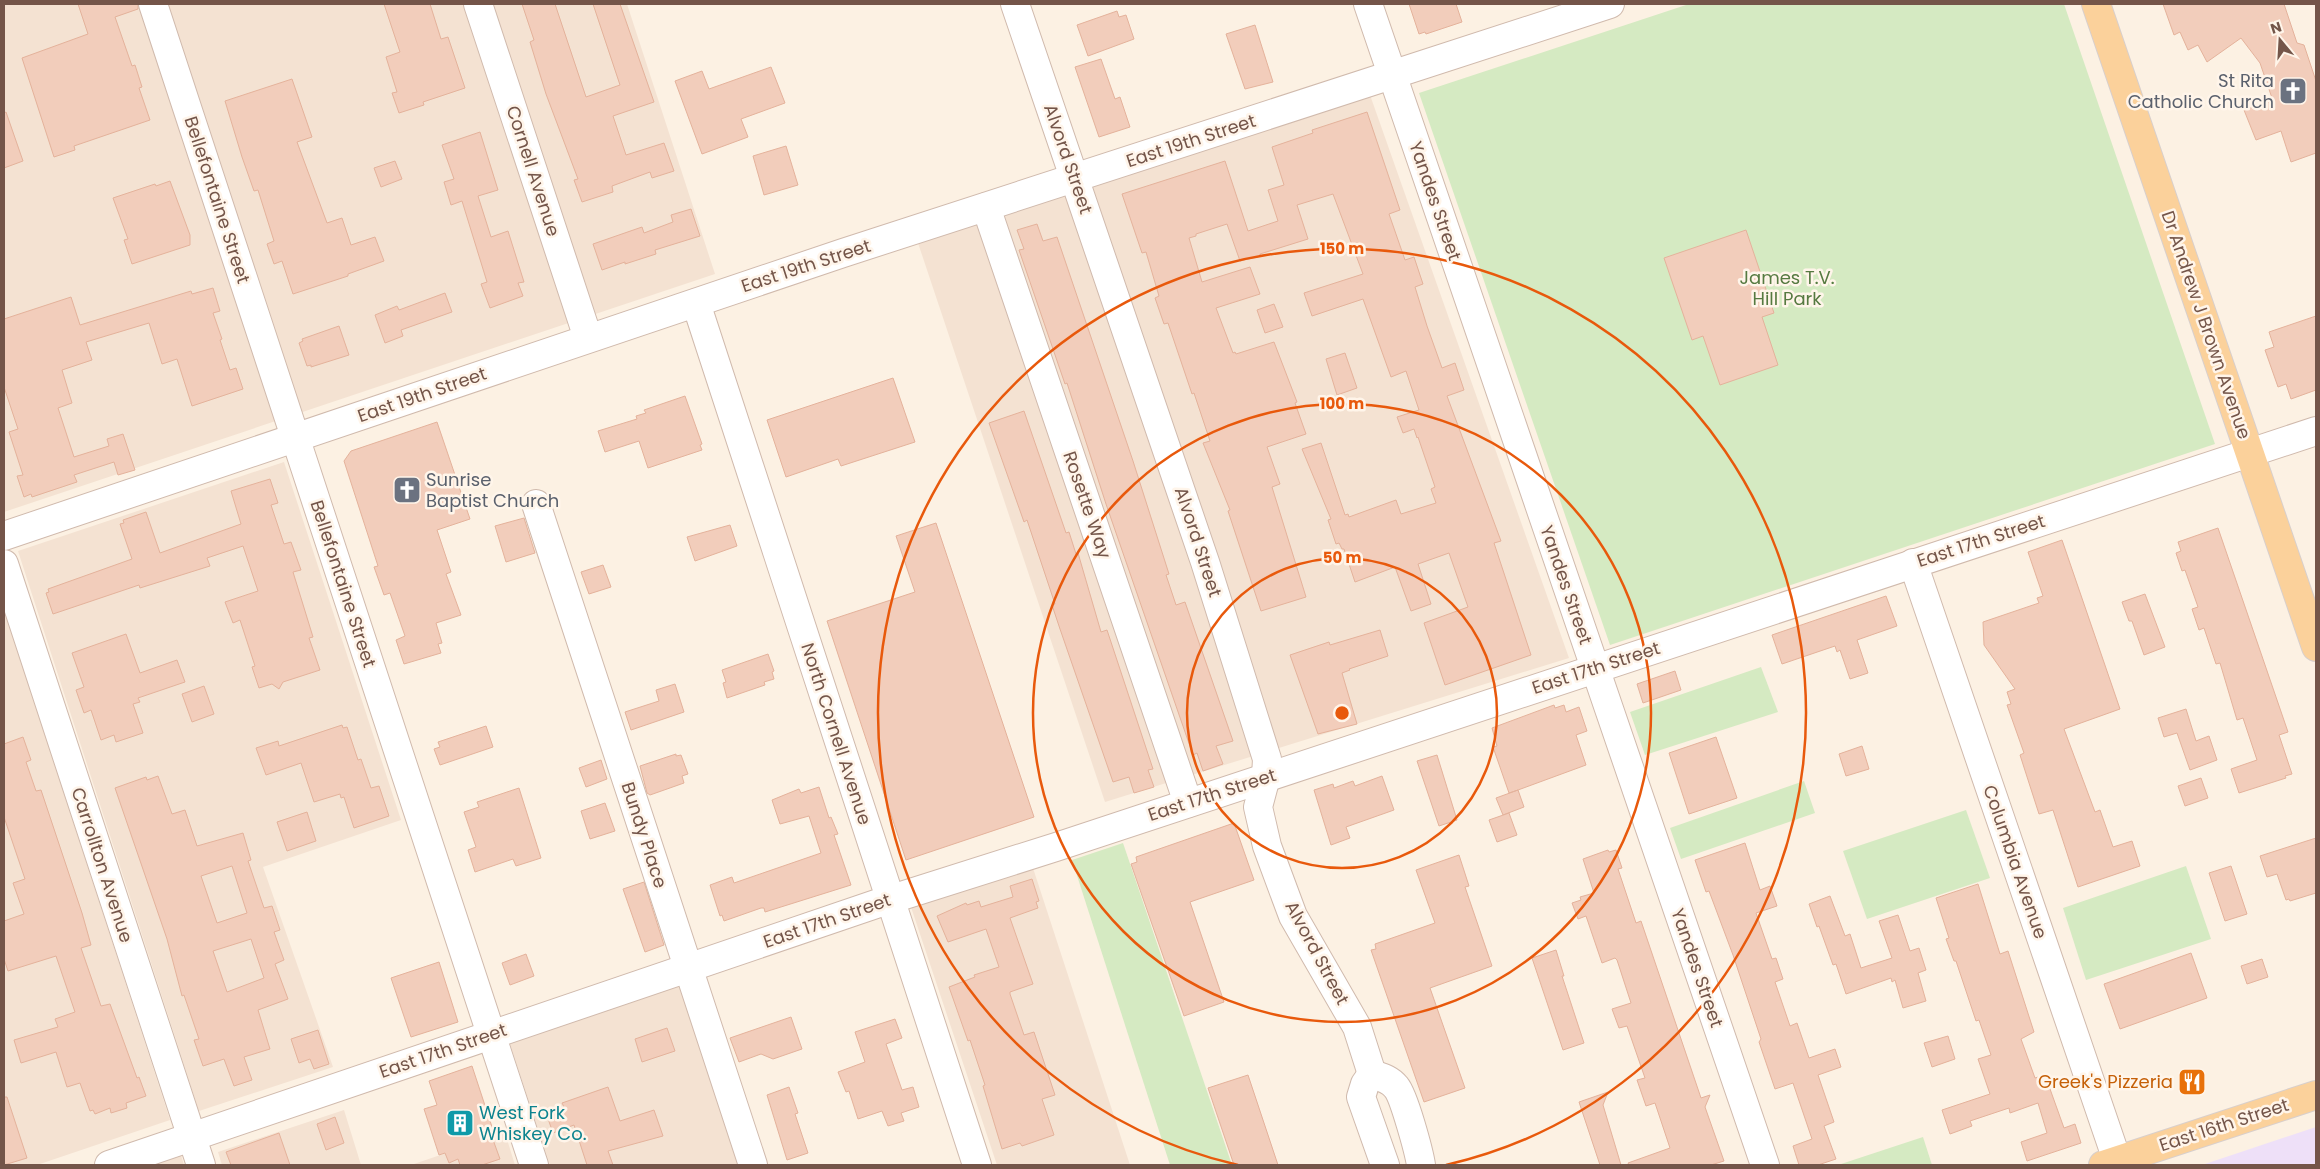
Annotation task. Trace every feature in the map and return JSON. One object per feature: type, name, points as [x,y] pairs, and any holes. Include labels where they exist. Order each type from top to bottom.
[{"type":"main road","name":"Dr Andrew J Brown Avenue","points":[[2096,4],[2316,647]]},
{"type":"main road","name":"East 16th Street","points":[[2110,1163],[2316,1095]]},
{"type":"street","name":"Bellefontaine Street","points":[[152,4],[534,1165]]},
{"type":"street","name":"Cornell Avenue","points":[[478,4],[588,338]]},
{"type":"street","name":"Alvord Street","points":[[1015,4],[1205,562],[1267,759],[1266,777],[1258,807],[1270,854],[1293,916],[1358,1027],[1372,1074]]},
{"type":"street","name":"Yandes Street","points":[[1368,4],[1765,1165]]},
{"type":"street","name":"East 19th Street","points":[[4,536],[588,338],[1610,4]]},
{"type":"street","name":"Rosette Way","points":[[986,207],[1188,803]]},
{"type":"street","name":"North Cornell Avenue","points":[[696,303],[977,1165]]},
{"type":"street","name":"East 17th Street","points":[[109,1165],[890,900],[2316,431]]},
{"type":"street","name":"Bundy Place","points":[[536,504],[753,1165]]},
{"type":"street","name":"Columbia Avenue","points":[[1914,563],[2110,1163]]},
{"type":"street","name":"Carrollton Avenue","points":[[4,564],[201,1165]]},
{"type":"street","points":[[1385,1165],[1361,1096],[1365,1084],[1372,1074],[1386,1078],[1397,1087],[1419,1151],[1421,1165]]},
{"type":"shaded area","points":[[4,4],[627,4],[715,274],[4,512]]},
{"type":"shaded area","points":[[1370,95],[1569,658],[1105,802],[918,243]]},
{"type":"shaded area","points":[[284,462],[401,820],[263,867],[333,1067],[199,1111],[18,551]]},
{"type":"shaded area","points":[[4,609],[170,1120],[37,1165],[4,1165]]},
{"type":"shaded area","points":[[1032,865],[1130,1165],[997,1165],[910,904]]},
{"type":"shaded area","points":[[686,982],[746,1165],[550,1165],[509,1041]]},
{"type":"shaded area","points":[[344,1110],[361,1165],[222,1165],[218,1152]]},
{"type":"shaded area","points":[[2316,1127],[2316,1165],[2202,1165]]},
{"type":"shaded area","points":[[505,1133],[515,1165],[411,1165]]},
{"type":"shaded area","points":[[181,1155],[184,1165],[151,1165]]},
{"type":"green space","name":"James T.V. Hill Park","points":[[1689,4],[2064,4],[2215,444],[1610,645],[1419,93]]},
{"type":"green space","points":[[1761,667],[1778,712],[1645,755],[1630,712]]},
{"type":"green space","points":[[1804,781],[1815,813],[1681,859],[1670,828]]},
{"type":"green space","points":[[1966,810],[1990,878],[1867,919],[1843,851]]},
{"type":"green space","points":[[1123,843],[1232,1165],[1170,1165],[1072,860]]},
{"type":"green space","points":[[2186,866],[2211,939],[2086,980],[2063,908]]},
{"type":"green space","points":[[1923,1137],[1932,1165],[1838,1165]]},
{"type":"building","points":[[78,4],[138,4],[138,9],[115,17],[132,66],[135,65],[142,87],[139,88],[150,120],[74,146],[75,150],[54,157],[22,58],[88,34]]},
{"type":"building","points":[[384,4],[430,4],[441,39],[448,37],[465,88],[423,102],[424,105],[399,113],[392,93],[397,92],[386,57],[400,52]]},
{"type":"building","points":[[522,4],[555,4],[586,97],[620,85],[593,4],[620,4],[654,102],[613,116],[626,155],[664,143],[674,171],[652,178],[650,172],[612,186],[613,192],[582,202],[574,180],[578,179],[546,94],[530,42],[534,40]]},
{"type":"building","points":[[1409,4],[1456,4],[1462,22],[1426,34],[1425,32],[1419,34]]},
{"type":"building","name":"St Rita Catholic Church","points":[[2163,4],[2284,4],[2297,43],[2304,45],[2316,81],[2316,153],[2291,162],[2281,131],[2256,140],[2244,110],[2273,101],[2260,63],[2241,38],[2207,62],[2198,45],[2188,50],[2180,32],[2174,35]]},
{"type":"building","points":[[1117,11],[1119,17],[1126,15],[1134,39],[1088,56],[1077,25]]},
{"type":"building","points":[[1255,25],[1273,82],[1245,89],[1226,34]]},
{"type":"building","points":[[1101,59],[1115,99],[1120,97],[1130,127],[1099,137],[1075,67]]},
{"type":"building","points":[[771,67],[785,103],[741,119],[748,137],[702,154],[675,81],[702,71],[709,89]]},
{"type":"building","points":[[292,79],[312,137],[297,142],[327,223],[342,218],[351,245],[375,237],[384,261],[348,274],[348,276],[293,294],[282,261],[274,264],[267,244],[274,241],[258,190],[254,191],[242,157],[225,101]]},
{"type":"building","points":[[6,112],[23,161],[4,168],[4,113]]},
{"type":"building","points":[[1367,112],[1400,210],[1389,214],[1405,260],[1414,257],[1423,284],[1415,287],[1427,326],[1442,368],[1455,363],[1464,390],[1447,396],[1501,541],[1494,543],[1531,655],[1445,685],[1424,623],[1468,607],[1449,553],[1418,564],[1431,604],[1411,611],[1395,567],[1355,582],[1344,549],[1342,549],[1339,543],[1336,544],[1328,520],[1331,519],[1302,449],[1321,443],[1345,515],[1348,514],[1349,517],[1396,500],[1401,514],[1436,503],[1431,489],[1435,487],[1418,437],[1414,429],[1403,433],[1397,417],[1419,410],[1406,371],[1391,377],[1363,299],[1312,316],[1304,293],[1363,274],[1333,194],[1297,205],[1308,239],[1260,254],[1261,256],[1240,261],[1227,224],[1189,238],[1202,282],[1250,267],[1260,294],[1216,308],[1233,353],[1235,352],[1236,354],[1274,342],[1297,402],[1295,403],[1306,434],[1267,447],[1280,484],[1272,487],[1306,597],[1261,611],[1228,511],[1230,510],[1203,443],[1210,441],[1194,393],[1192,394],[1168,323],[1164,324],[1155,298],[1159,296],[1146,252],[1142,253],[1122,194],[1225,161],[1248,231],[1278,221],[1268,190],[1284,185],[1272,147],[1313,133],[1312,130]]},
{"type":"building","points":[[480,132],[498,190],[478,196],[491,237],[508,231],[524,282],[518,283],[523,296],[490,308],[481,284],[487,282],[462,201],[451,205],[444,182],[454,179],[442,145]]},
{"type":"building","points":[[786,146],[798,185],[764,195],[753,156]]},
{"type":"building","points":[[395,161],[402,179],[381,187],[374,168]]},
{"type":"building","points":[[170,181],[190,235],[190,245],[132,264],[124,240],[128,239],[113,198]]},
{"type":"building","points":[[691,209],[700,236],[655,250],[656,254],[602,270],[593,244],[642,227],[644,233],[673,222],[671,215]]},
{"type":"building","points":[[1037,224],[1043,241],[1057,237],[1133,461],[1169,574],[1166,575],[1176,605],[1185,602],[1233,741],[1216,746],[1223,764],[1203,771],[1197,753],[1193,755],[1106,504],[1067,383],[1065,384],[1019,250],[1024,249],[1017,230]]},
{"type":"building","points":[[1746,230],[1774,313],[1762,317],[1778,365],[1720,385],[1703,336],[1692,340],[1664,258]]},
{"type":"building","points":[[213,288],[220,311],[213,313],[222,339],[220,340],[230,370],[236,368],[243,389],[192,406],[177,359],[162,364],[149,323],[86,342],[92,360],[62,370],[72,403],[58,408],[74,457],[109,446],[107,439],[123,434],[135,470],[118,475],[114,462],[74,475],[77,482],[32,497],[31,494],[24,497],[17,476],[23,475],[9,432],[18,429],[4,387],[4,319],[71,297],[80,325],[191,291],[192,294]]},
{"type":"building","points":[[445,293],[452,312],[401,330],[403,336],[385,343],[375,315],[397,306],[399,310]]},
{"type":"building","points":[[1274,304],[1283,327],[1265,333],[1257,310]]},
{"type":"building","points":[[2316,316],[2316,390],[2291,399],[2286,384],[2278,387],[2265,350],[2274,347],[2269,332]]},
{"type":"building","points":[[339,326],[349,355],[311,367],[311,365],[307,366],[299,343],[303,341],[302,339]]},
{"type":"building","points":[[1345,353],[1357,388],[1337,395],[1326,359]]},
{"type":"building","points":[[893,378],[915,442],[841,466],[838,459],[786,477],[767,420]]},
{"type":"building","points":[[685,396],[702,444],[700,445],[702,450],[648,468],[639,441],[605,452],[598,431],[637,419],[636,416],[646,413],[644,410]]},
{"type":"building","points":[[1024,411],[1066,533],[1069,532],[1076,554],[1078,553],[1101,632],[1107,630],[1153,769],[1148,770],[1154,787],[1134,793],[1129,777],[1113,782],[1060,629],[1052,605],[1055,604],[1027,520],[1024,522],[989,423]]},
{"type":"building","points":[[437,422],[470,519],[437,530],[451,572],[446,574],[461,615],[436,623],[442,643],[438,644],[441,653],[404,664],[396,640],[405,636],[390,593],[384,595],[374,567],[378,566],[344,461],[351,451]]},
{"type":"building","points":[[270,479],[278,503],[271,505],[284,544],[291,542],[301,570],[293,572],[313,637],[309,638],[320,670],[283,682],[279,689],[272,684],[259,688],[252,667],[255,666],[240,620],[233,623],[225,602],[258,591],[243,546],[207,558],[210,566],[140,588],[139,585],[53,614],[46,593],[49,592],[48,589],[132,559],[120,524],[124,523],[123,520],[146,512],[160,553],[241,524],[231,491]]},
{"type":"building","points":[[524,518],[535,553],[506,562],[495,526]]},
{"type":"building","points":[[936,523],[1034,817],[906,860],[827,621],[915,592],[896,536]]},
{"type":"building","points":[[730,525],[737,546],[695,561],[687,537]]},
{"type":"building","points":[[2218,528],[2288,732],[2279,735],[2292,774],[2285,776],[2286,778],[2239,793],[2231,769],[2257,760],[2243,718],[2237,720],[2220,663],[2216,664],[2204,628],[2199,630],[2192,609],[2198,607],[2185,570],[2182,571],[2176,553],[2181,551],[2178,542]]},
{"type":"building","points":[[2062,540],[2120,709],[2064,729],[2095,812],[2100,810],[2113,847],[2132,841],[2140,866],[2078,887],[2053,810],[2039,814],[2020,755],[2024,753],[2007,705],[2011,704],[2007,692],[2015,689],[1984,645],[1983,622],[2039,603],[2037,598],[2043,596],[2028,552]]},
{"type":"building","points":[[603,565],[611,587],[589,594],[581,572]]},
{"type":"building","points":[[2145,594],[2165,647],[2144,655],[2132,621],[2129,621],[2122,602]]},
{"type":"building","points":[[1886,596],[1897,626],[1857,640],[1868,673],[1850,679],[1840,650],[1837,652],[1835,646],[1782,664],[1772,635]]},
{"type":"building","points":[[1380,630],[1388,656],[1342,673],[1357,724],[1318,734],[1290,655],[1329,642],[1330,645]]},
{"type":"building","points":[[126,634],[140,673],[177,660],[185,682],[138,698],[140,702],[133,704],[143,733],[116,742],[114,735],[101,740],[91,710],[84,713],[76,690],[84,687],[72,653]]},
{"type":"building","points":[[768,654],[774,671],[772,672],[774,679],[764,682],[765,685],[727,698],[723,683],[726,682],[722,670]]},
{"type":"building","points":[[1675,671],[1681,690],[1643,703],[1637,684]]},
{"type":"building","points":[[675,684],[684,712],[631,730],[625,712],[659,701],[656,690]]},
{"type":"building","points":[[204,686],[214,714],[192,722],[182,694]]},
{"type":"building","points":[[1554,705],[1555,708],[1564,705],[1566,712],[1579,707],[1587,731],[1576,735],[1586,765],[1509,793],[1493,747],[1497,746],[1492,728]]},
{"type":"building","points":[[2186,709],[2196,741],[2209,736],[2217,760],[2190,770],[2177,733],[2164,737],[2158,718]]},
{"type":"building","points":[[342,725],[343,728],[347,727],[358,760],[361,759],[371,788],[379,786],[389,816],[354,828],[344,797],[341,798],[340,794],[314,802],[301,763],[266,775],[256,748],[278,741],[279,746]]},
{"type":"building","points":[[486,726],[493,747],[440,765],[434,749],[440,747],[438,742]]},
{"type":"building","points":[[23,737],[31,760],[26,762],[36,791],[41,790],[91,945],[81,948],[101,1006],[110,1004],[137,1078],[139,1077],[146,1096],[126,1103],[127,1108],[111,1113],[110,1108],[95,1114],[93,1110],[90,1111],[80,1083],[67,1087],[56,1052],[21,1063],[14,1040],[58,1027],[55,1019],[75,1012],[56,956],[8,971],[4,959],[4,921],[24,914],[13,883],[25,879],[4,817],[4,744]]},
{"type":"building","points":[[1716,737],[1737,798],[1689,814],[1669,753]]},
{"type":"building","points":[[1862,746],[1869,769],[1846,776],[1839,754]]},
{"type":"building","points":[[676,754],[676,756],[681,755],[688,774],[682,776],[684,783],[650,795],[647,793],[640,766]]},
{"type":"building","points":[[1437,755],[1457,820],[1439,826],[1417,761]]},
{"type":"building","points":[[601,760],[607,779],[586,787],[579,768]]},
{"type":"building","points":[[158,776],[172,814],[185,810],[197,846],[243,833],[251,860],[248,861],[264,908],[272,906],[280,930],[274,932],[284,960],[275,964],[288,999],[258,1010],[270,1049],[244,1057],[252,1080],[234,1086],[224,1059],[203,1066],[194,1040],[199,1039],[184,995],[182,996],[167,939],[115,788],[146,777],[147,780]],"holes":[[[232,866],[247,913],[217,923],[201,876]],[[251,939],[264,978],[227,992],[213,951]]]},
{"type":"building","points":[[1382,776],[1394,810],[1346,827],[1350,838],[1331,845],[1314,790],[1333,784],[1334,788],[1353,781],[1355,786]]},
{"type":"building","points":[[2201,778],[2208,798],[2185,806],[2178,786]]},
{"type":"building","points":[[819,787],[829,818],[831,817],[838,834],[834,835],[851,885],[765,912],[764,908],[761,908],[724,921],[722,915],[720,916],[710,885],[732,877],[734,883],[821,853],[809,816],[780,824],[772,800],[799,789],[801,793]]},
{"type":"building","points":[[519,788],[541,858],[516,866],[513,859],[475,872],[468,850],[476,847],[464,812],[479,807],[477,802]]},
{"type":"building","points":[[1518,790],[1524,807],[1503,815],[1496,798]]},
{"type":"building","points":[[605,803],[615,831],[590,839],[581,811]]},
{"type":"building","points":[[307,812],[316,841],[287,851],[277,822]]},
{"type":"building","points":[[1509,813],[1517,835],[1497,842],[1489,820]]},
{"type":"building","points":[[1234,823],[1254,880],[1190,902],[1224,1002],[1184,1016],[1131,864],[1137,862],[1136,857]]},
{"type":"building","points":[[2316,838],[2316,893],[2290,901],[2289,899],[2286,900],[2277,874],[2267,877],[2260,856]]},
{"type":"building","points":[[1745,843],[1760,890],[1770,886],[1777,906],[1756,913],[1772,959],[1776,958],[1783,979],[1775,982],[1790,1026],[1797,1023],[1809,1058],[1835,1049],[1841,1067],[1818,1075],[1834,1122],[1824,1126],[1836,1159],[1818,1165],[1799,1165],[1793,1146],[1812,1139],[1793,1083],[1775,1089],[1759,1042],[1761,1039],[1733,955],[1709,891],[1706,892],[1695,860]]},
{"type":"building","points":[[1608,850],[1609,852],[1616,850],[1622,868],[1618,869],[1636,923],[1641,921],[1701,1098],[1710,1095],[1705,1107],[1724,1161],[1711,1165],[1629,1165],[1628,1163],[1670,1148],[1655,1103],[1646,1106],[1637,1080],[1645,1078],[1627,1026],[1619,1028],[1612,1009],[1631,1003],[1617,960],[1615,958],[1602,963],[1586,916],[1578,919],[1572,903],[1581,900],[1580,897],[1594,893],[1583,859]]},
{"type":"building","points":[[1459,855],[1469,886],[1465,887],[1492,966],[1430,988],[1465,1088],[1424,1102],[1371,950],[1376,949],[1375,944],[1435,923],[1416,870]]},
{"type":"building","points":[[2231,866],[2247,914],[2225,921],[2209,873]]},
{"type":"building","points":[[1032,879],[1039,901],[1036,902],[1038,908],[1010,918],[1033,984],[1010,992],[1010,994],[1024,1035],[1034,1032],[1055,1095],[1042,1099],[1054,1135],[1022,1146],[1020,1143],[1002,1149],[983,1086],[985,1085],[949,987],[975,977],[974,975],[999,967],[986,929],[948,942],[937,916],[966,903],[967,905],[979,901],[981,907],[1013,897],[1010,886]]},
{"type":"building","points":[[644,882],[664,945],[645,952],[623,889]]},
{"type":"building","points":[[1978,884],[2000,954],[2008,951],[2034,1032],[2021,1039],[2035,1078],[2045,1075],[2064,1128],[2075,1124],[2081,1143],[2027,1161],[2021,1142],[2047,1133],[2038,1103],[2010,1113],[2009,1108],[1970,1121],[1972,1126],[1950,1134],[1942,1110],[1990,1094],[1978,1059],[1991,1055],[1979,1020],[1976,1021],[1956,961],[1954,961],[1946,939],[1949,938],[1936,898]]},
{"type":"building","points":[[1830,896],[1845,936],[1850,934],[1861,968],[1892,958],[1879,921],[1898,915],[1910,951],[1919,948],[1926,970],[1918,973],[1926,1001],[1903,1008],[1895,980],[1892,982],[1891,978],[1846,994],[1836,964],[1833,965],[1809,904]]},
{"type":"building","points":[[1556,950],[1564,976],[1562,976],[1584,1043],[1563,1050],[1532,958]]},
{"type":"building","points":[[2191,953],[2207,998],[2120,1029],[2104,984]]},
{"type":"building","points":[[526,954],[534,976],[510,985],[502,963]]},
{"type":"building","points":[[2262,959],[2268,977],[2247,984],[2241,966]]},
{"type":"building","points":[[439,962],[458,1022],[411,1037],[391,978]]},
{"type":"building","points":[[791,1017],[802,1049],[773,1059],[761,1054],[739,1062],[730,1038]]},
{"type":"building","points":[[895,1019],[902,1038],[886,1044],[902,1090],[913,1087],[919,1107],[901,1113],[904,1121],[888,1126],[882,1111],[858,1119],[849,1091],[846,1092],[838,1072],[865,1062],[855,1032]]},
{"type":"building","points":[[667,1028],[675,1051],[642,1062],[635,1039]]},
{"type":"building","points":[[318,1030],[329,1064],[314,1069],[310,1059],[299,1063],[291,1039]]},
{"type":"building","points":[[1948,1036],[1955,1059],[1932,1067],[1924,1043]]},
{"type":"building","name":"West Fork Whiskey Co.","points":[[472,1066],[495,1136],[492,1137],[500,1159],[482,1165],[460,1165],[458,1159],[449,1163],[445,1153],[439,1155],[424,1109],[437,1105],[429,1081]]},
{"type":"building","points":[[1248,1075],[1278,1165],[1234,1165],[1208,1088]]},
{"type":"building","points":[[608,1087],[620,1121],[654,1110],[663,1136],[608,1151],[613,1165],[587,1165],[574,1125],[553,1133],[546,1113],[564,1107],[562,1103]]},
{"type":"building","points":[[789,1087],[798,1113],[795,1114],[808,1153],[787,1160],[767,1095]]},
{"type":"building","points":[[1608,1092],[1603,1105],[1621,1165],[1600,1165],[1579,1102]]},
{"type":"building","points":[[4,1097],[7,1097],[27,1158],[4,1165]]},
{"type":"building","points":[[335,1117],[344,1143],[326,1150],[317,1124]]},
{"type":"building","points":[[279,1133],[290,1165],[231,1165],[226,1152]]},
{"type":"place","name":"St Rita Catholic Church","points":[[2293,91]]},
{"type":"place","name":"Sunrise Baptist Church","points":[[407,490]]},
{"type":"place","name":"Greek's Pizzeria","points":[[2192,1082]]},
{"type":"place","name":"West Fork Whiskey Co.","points":[[460,1123]]}]
